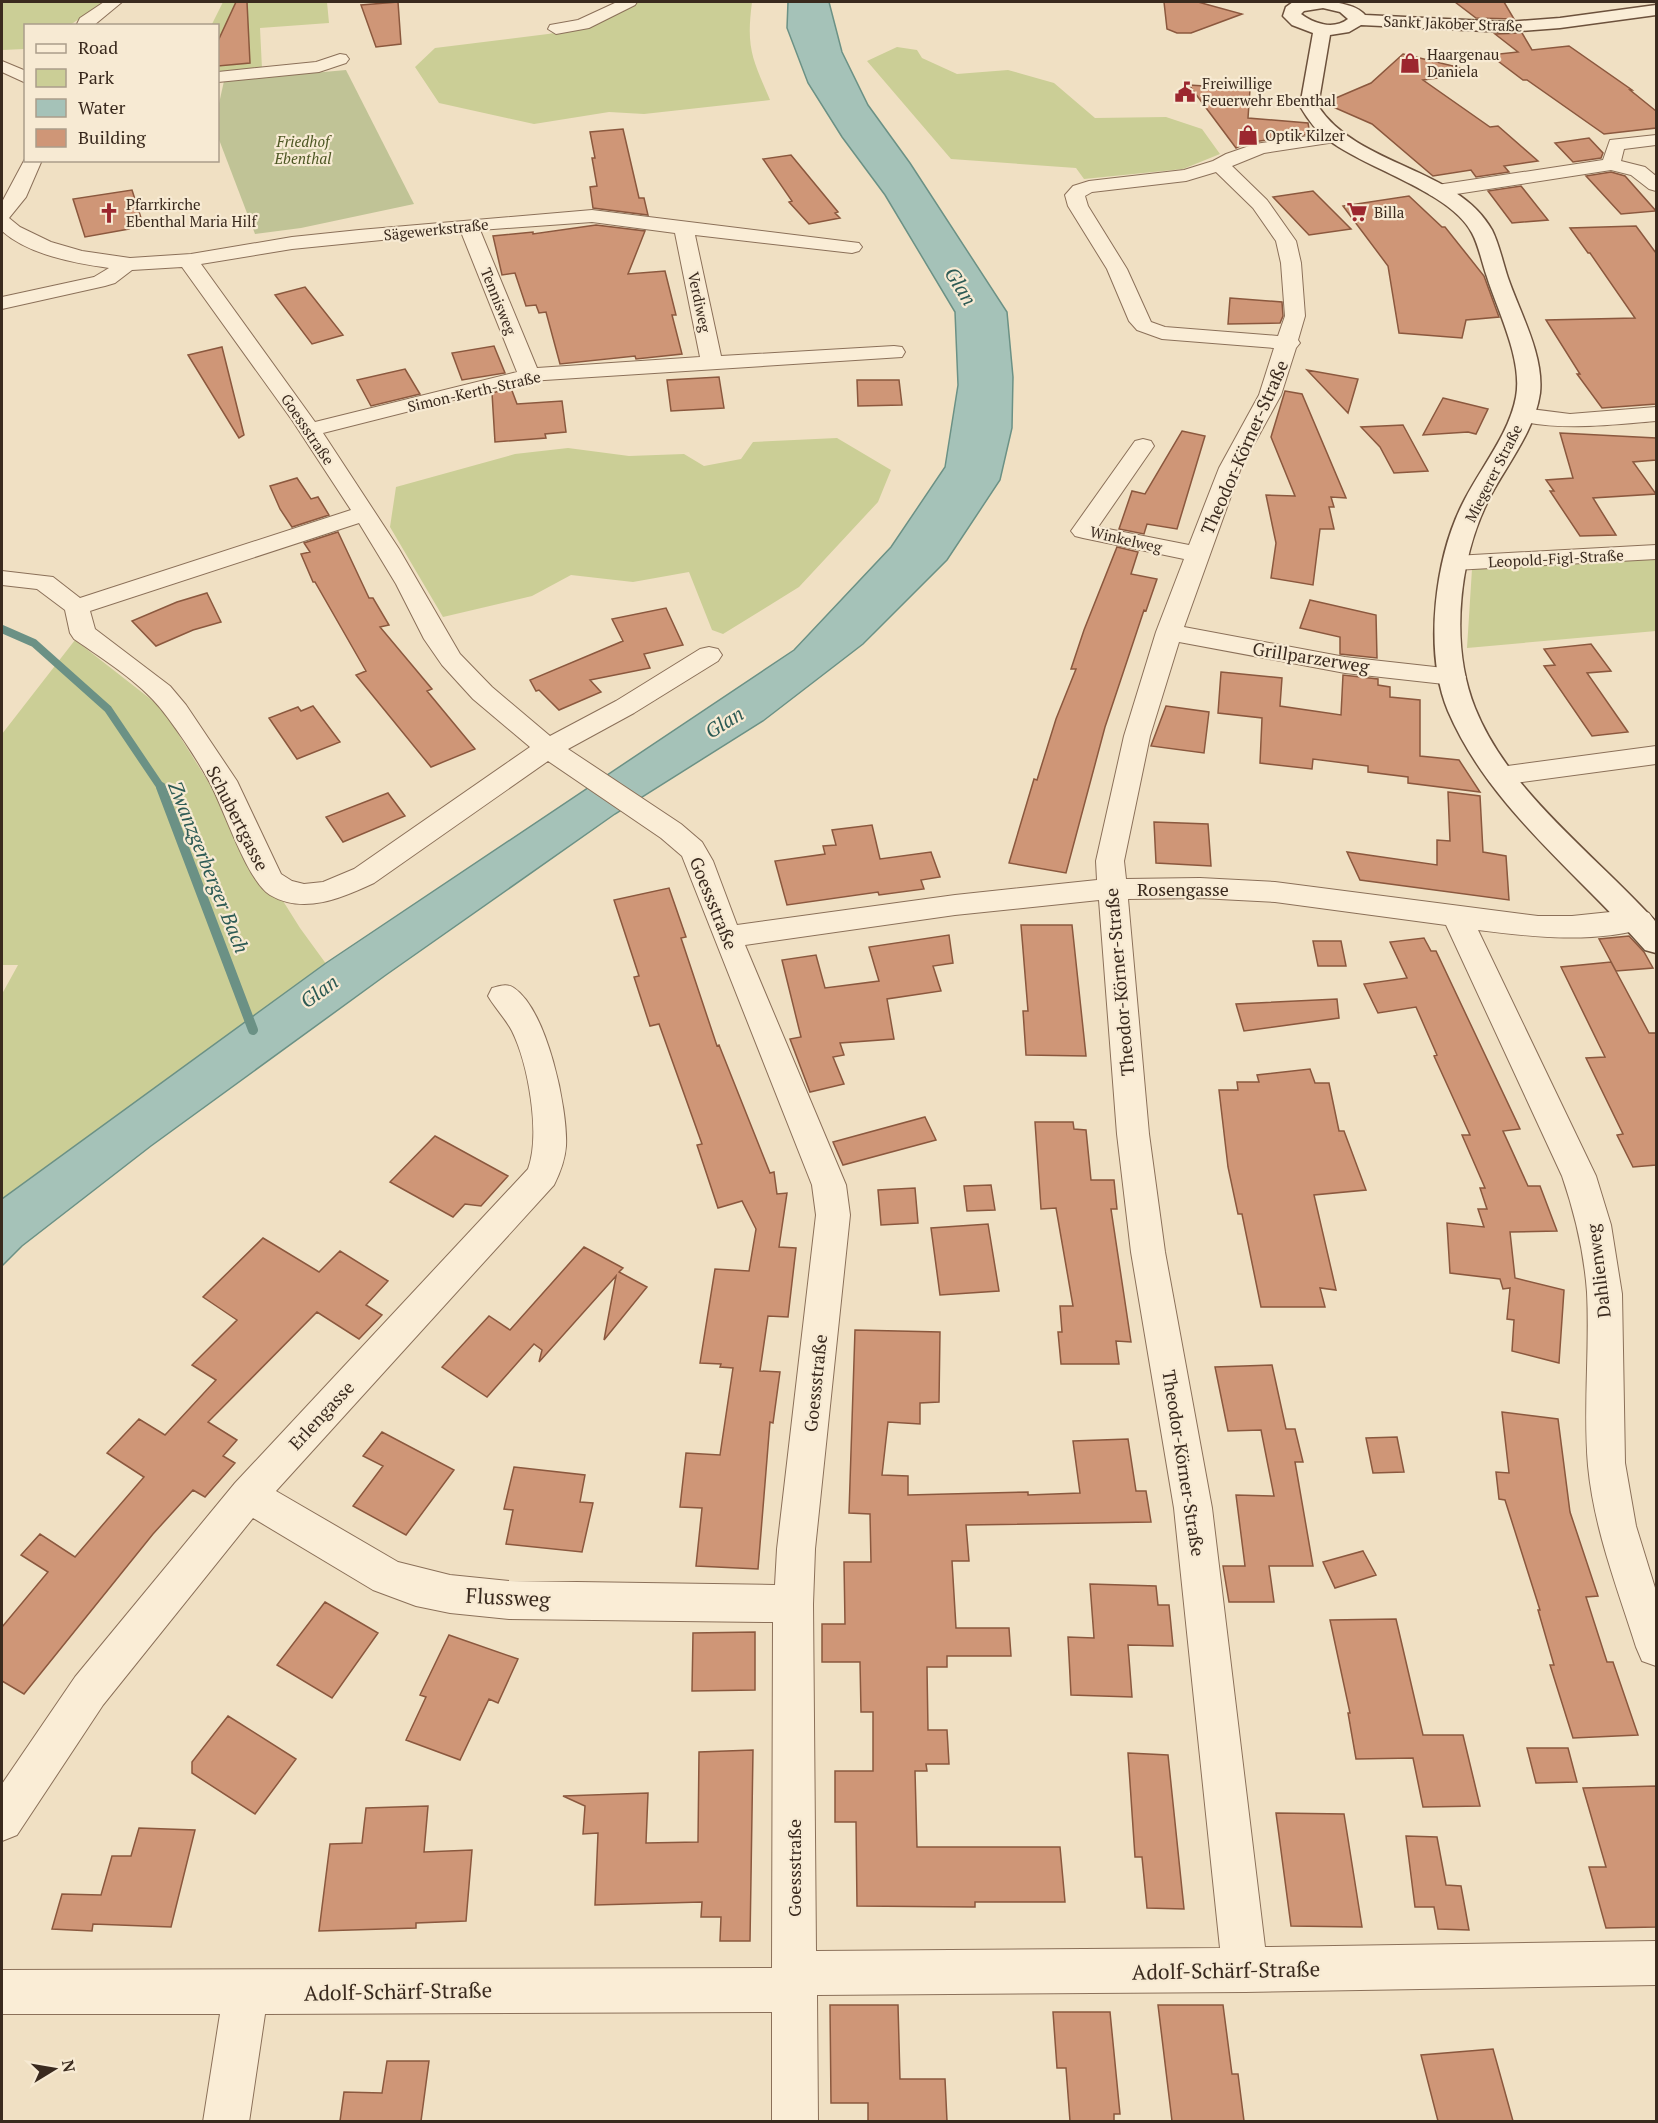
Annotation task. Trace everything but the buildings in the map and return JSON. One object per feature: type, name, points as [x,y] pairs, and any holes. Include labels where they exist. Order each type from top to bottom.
[{"type":"main road","points":[[1323,3],[1339,6],[1351,11],[1357,20],[1346,28],[1322,29],[1297,22],[1292,16],[1290,4],[1323,3]]},
{"type":"main road","name":"Sankt Jakober Straße","points":[[1357,20],[1443,26],[1503,27],[1560,23],[1656,10]]},
{"type":"main road","name":"Miegerer Straße","points":[[1322,29],[1309,106],[1320,124],[1336,137],[1457,204],[1482,231],[1526,359],[1529,381],[1523,415],[1469,516],[1455,563],[1449,635],[1453,677],[1462,709],[1500,776],[1537,820],[1648,931]]},
{"type":"street","points":[[85,24],[114,2]]},
{"type":"street","points":[[556,29],[583,24],[629,2]]},
{"type":"street","points":[[219,77],[319,67],[340,59]]},
{"type":"street","points":[[2,66],[24,77]]},
{"type":"street","points":[[1288,343],[1162,333],[1144,326],[1139,321],[1107,250],[1078,206],[1076,195],[1080,190],[1089,187],[1186,175],[1220,165],[1232,157],[1258,149],[1336,137]]},
{"type":"street","points":[[1611,164],[1616,144],[1656,140]]},
{"type":"street","points":[[2,214],[16,197],[32,162]]},
{"type":"street","points":[[1437,191],[1611,164],[1638,171],[1656,185]]},
{"type":"street","name":"Theodor-Körner-Straße","points":[[1220,165],[1260,204],[1286,241],[1291,263],[1295,316],[1270,395],[1230,468],[1169,632],[1137,735],[1110,861],[1110,889],[1133,1134],[1149,1252],[1193,1508],[1245,1970]]},
{"type":"street","name":"Sägewerkstraße","points":[[188,261],[276,245],[579,216],[684,228]]},
{"type":"street","points":[[2,222],[10,231],[25,239],[96,260],[127,264],[188,261]]},
{"type":"street","name":"Tennisweg","points":[[470,226],[529,375]]},
{"type":"street","points":[[684,228],[852,247]]},
{"type":"street","name":"Verdiweg","points":[[684,228],[712,363]]},
{"type":"street","name":"Goessstraße","points":[[188,261],[310,430],[365,513],[446,653],[499,710],[548,748],[671,831],[692,849],[699,861],[727,937],[825,1174],[834,1215],[796,1549],[793,1604],[795,2121]]},
{"type":"street","points":[[2,303],[108,279],[127,264]]},
{"type":"street","points":[[712,363],[894,352]]},
{"type":"street","name":"Simon-Kerth-Straße","points":[[310,430],[529,375],[712,363]]},
{"type":"street","points":[[1523,415],[1570,421],[1656,414]]},
{"type":"street","name":"Winkelweg","points":[[1143,446],[1083,531],[1197,555]]},
{"type":"street","points":[[2,578],[44,582],[77,607],[365,513]]},
{"type":"street","name":"Leopold-Figl-Straße","points":[[1455,563],[1656,552]]},
{"type":"street","name":"Schubertgasse","points":[[77,607],[83,633],[131,667],[161,692],[177,711],[224,781],[270,880],[283,892],[300,895],[316,894],[334,890],[364,876],[548,748]]},
{"type":"street","name":"Grillparzerweg","points":[[1169,632],[1345,664],[1453,677]]},
{"type":"street","points":[[548,748],[625,707],[709,655]]},
{"type":"street","points":[[1500,776],[1656,755]]},
{"type":"street","name":"Rosengasse","points":[[727,937],[955,905],[1110,889],[1244,889],[1456,917],[1561,927],[1648,931]]},
{"type":"street","name":"Dahlienweg","points":[[1456,917],[1579,1176],[1590,1205],[1600,1255],[1605,1309],[1604,1400],[1609,1484],[1615,1520],[1656,1647]]},
{"type":"street","name":"Erlengasse","points":[[2,1820],[89,1691],[248,1495],[542,1176],[549,1157],[550,1136],[546,1098],[528,1033],[517,1012],[503,996]]},
{"type":"street","name":"Flussweg","points":[[248,1495],[387,1577],[427,1589],[509,1600],[793,1604]]},
{"type":"street","name":"Adolf-Schärf-Straße","points":[[2,1992],[246,1993],[476,1990],[1245,1970],[1656,1963]]},
{"type":"street","points":[[226,2121],[246,1993]]},
{"type":"green space","points":[[2,2],[105,2],[72,24],[24,24],[24,49],[2,50]]},
{"type":"green space","points":[[223,2],[327,2],[329,23],[260,28],[262,69],[219,73],[219,24],[212,24]]},
{"type":"green space","points":[[635,2],[752,2],[750,42],[770,100],[644,114],[609,112],[534,124],[439,103],[415,67],[435,48],[586,27]]},
{"type":"green space","points":[[897,47],[917,50],[922,58],[957,74],[1008,70],[1054,83],[1095,118],[1166,117],[1202,129],[1220,154],[1183,169],[1084,179],[1076,168],[951,159],[867,61]]},
{"type":"green space","name":"Friedhof Ebenthal","points":[[346,70],[414,204],[301,228],[255,234],[219,140],[219,104],[224,81]]},
{"type":"green space","points":[[837,438],[891,470],[878,502],[799,587],[723,634],[712,630],[689,572],[633,582],[571,575],[532,596],[443,617],[390,527],[396,487],[515,454],[568,448],[629,456],[684,454],[704,466],[741,459],[753,442]]},
{"type":"green space","points":[[1656,559],[1656,631],[1467,648],[1472,569]]},
{"type":"green space","points":[[75,640],[162,708],[300,928],[332,972],[2,1220],[2,994],[18,965],[2,965],[2,734]]},
{"type":"water","name":"Glan","points":[[788,2],[829,2],[842,52],[868,105],[910,163],[1007,312],[1013,377],[1012,428],[1000,480],[947,560],[863,644],[763,721],[615,814],[386,975],[151,1146],[22,1246],[2,1266],[2,1199],[326,963],[794,650],[891,547],[945,467],[958,385],[955,312],[885,195],[842,137],[808,83],[787,28]]},
{"type":"waterway","name":"Zwanzgerberger Bach","points":[[2,629],[34,643],[108,709],[161,788]]},
{"type":"waterway","name":"Zwanzgerberger Bach","points":[[161,788],[253,1030]]},
{"type":"place","name":"Haargenau Daniela","points":[[1410,63]]},
{"type":"place","name":"Freiwillige Feuerwehr Ebenthal","points":[[1185,92]]},
{"type":"place","name":"Optik Kilzer","points":[[1248,135]]},
{"type":"place","name":"Billa","points":[[1357,212]]},
{"type":"place","name":"Pfarrkirche Ebenthal Maria Hilf","points":[[109,213]]}]
